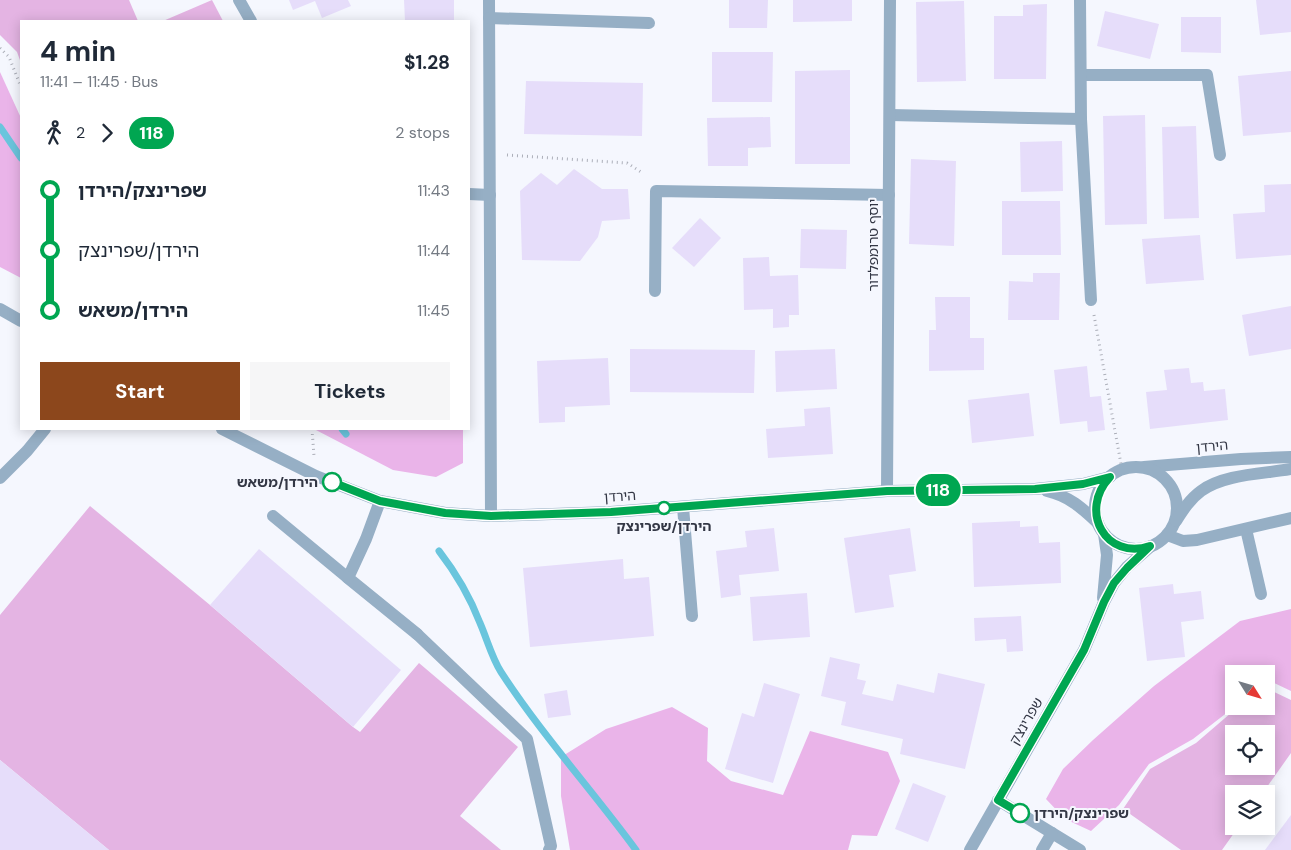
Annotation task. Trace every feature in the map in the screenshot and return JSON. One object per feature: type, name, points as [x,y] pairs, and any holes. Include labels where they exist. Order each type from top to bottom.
[{"type":"street","points":[[239,0],[251,20]]},
{"type":"street","points":[[489,0],[491,516]]},
{"type":"street","name":"יוסף טרומפלדור","points":[[887,491],[890,0]]},
{"type":"street","points":[[1080,0],[1081,119],[1091,300]]},
{"type":"street","points":[[489,18],[649,23]]},
{"type":"street","points":[[1081,74],[1207,75],[1220,155]]},
{"type":"street","points":[[890,115],[1081,119]]},
{"type":"street","points":[[655,291],[656,191],[889,195]]},
{"type":"street","points":[[470,194],[490,195]]},
{"type":"street","points":[[0,310],[20,320]]},
{"type":"street","points":[[0,478],[27,451],[44,430]]},
{"type":"street","name":"הירדן","points":[[224,430],[316,476],[380,501],[445,513],[491,516],[611,512],[887,491],[1035,489],[1083,484],[1110,477]]},
{"type":"street","name":"הירדן","points":[[1137,468],[1291,456]]},
{"type":"street","points":[[1175,523],[1177,509],[1175,495],[1168,482],[1151,470],[1137,468],[1123,470],[1110,477],[1098,495],[1095,509],[1101,528],[1114,543],[1128,549],[1142,549],[1155,545],[1167,535],[1175,523],[1187,505],[1199,492],[1210,485],[1222,480],[1291,470]]},
{"type":"street","name":"הירדן","points":[[1035,489],[1061,494],[1078,504],[1101,528]]},
{"type":"street","points":[[348,578],[380,501]]},
{"type":"street","points":[[683,506],[692,616]]},
{"type":"street","points":[[272,516],[417,634],[527,739],[551,846],[549,850]]},
{"type":"street","points":[[1167,535],[1183,541],[1197,540],[1291,518]]},
{"type":"street","name":"שפרינצק","points":[[1101,528],[1106,555],[1103,605]]},
{"type":"street","points":[[1246,529],[1261,594]]},
{"type":"street","name":"שפרינצק","points":[[970,850],[1084,650],[1114,583],[1150,546]]},
{"type":"street","points":[[998,800],[1080,850]]},
{"type":"street","points":[[1042,850],[1052,833]]},
{"type":"path","points":[[0,48],[9,57],[20,84]]},
{"type":"path","points":[[504,155],[627,163],[641,172]]},
{"type":"path","points":[[1091,300],[1123,470]]},
{"type":"path","points":[[312,430],[316,476]]},
{"type":"shaded area","points":[[0,0],[129,0],[138,20],[20,20],[20,60],[17,52],[0,35]]},
{"type":"shaded area","points":[[212,0],[222,20],[165,20]]},
{"type":"shaded area","points":[[0,72],[20,116],[20,277],[0,267]]},
{"type":"shaded area","points":[[316,430],[463,430],[463,463],[436,477],[393,470]]},
{"type":"shaded area","points":[[90,506],[360,732],[419,663],[518,747],[460,816],[501,850],[109,850],[0,760],[0,615]]},
{"type":"shaded area","points":[[1291,609],[1291,691],[1275,683],[1275,665],[1225,665],[1225,714],[1193,739],[1149,764],[1119,805],[1091,831],[1065,819],[1046,799],[1063,769],[1154,686],[1240,621]]},
{"type":"shaded area","points":[[1275,692],[1291,700],[1291,753],[1268,785],[1225,785],[1225,835],[1233,835],[1222,850],[1181,850],[1123,809],[1150,769],[1196,743],[1229,715],[1275,715]]},
{"type":"shaded area","points":[[672,707],[708,728],[707,761],[731,781],[783,795],[810,731],[888,752],[900,781],[877,836],[852,835],[848,850],[570,850],[561,796],[561,757],[606,729]]},
{"type":"building","points":[[289,0],[348,0],[351,6],[322,18],[315,1],[293,10]]},
{"type":"building","points":[[404,0],[454,0],[454,20],[405,20]]},
{"type":"building","points":[[729,0],[768,0],[767,28],[729,28]]},
{"type":"building","points":[[793,0],[852,0],[852,21],[793,22]]},
{"type":"building","points":[[1256,0],[1291,0],[1291,32],[1260,35]]},
{"type":"building","points":[[964,1],[966,81],[917,82],[916,2]]},
{"type":"building","points":[[1047,4],[1046,79],[994,79],[994,16],[1023,16],[1023,5]]},
{"type":"building","points":[[1105,11],[1159,24],[1150,59],[1097,46]]},
{"type":"building","points":[[1181,17],[1221,17],[1221,53],[1181,52]]},
{"type":"building","points":[[712,52],[773,52],[772,102],[712,102]]},
{"type":"building","points":[[850,70],[850,164],[795,164],[795,71]]},
{"type":"building","points":[[1291,71],[1291,132],[1243,136],[1238,76]]},
{"type":"building","points":[[526,81],[643,83],[642,136],[524,134]]},
{"type":"building","points":[[1145,115],[1147,224],[1105,225],[1103,116]]},
{"type":"building","points":[[770,117],[771,147],[748,148],[748,166],[708,166],[707,118]]},
{"type":"building","points":[[1196,126],[1199,218],[1164,219],[1162,127]]},
{"type":"building","points":[[1062,141],[1063,191],[1021,192],[1020,142]]},
{"type":"building","points":[[911,159],[956,161],[954,246],[909,244]]},
{"type":"building","points":[[574,169],[602,189],[628,189],[630,219],[602,221],[598,237],[580,261],[522,260],[520,191],[541,173],[557,185]]},
{"type":"building","points":[[1291,184],[1291,255],[1236,259],[1233,214],[1265,212],[1264,185]]},
{"type":"building","points":[[1002,201],[1060,201],[1061,255],[1002,255]]},
{"type":"building","points":[[700,218],[721,238],[694,267],[672,248]]},
{"type":"building","points":[[801,229],[847,230],[846,269],[800,268]]},
{"type":"building","points":[[1200,235],[1204,280],[1146,284],[1142,239]]},
{"type":"building","points":[[769,257],[770,276],[798,275],[799,315],[789,315],[789,327],[773,328],[773,309],[744,310],[743,258]]},
{"type":"building","points":[[1033,273],[1060,273],[1059,320],[1008,320],[1009,281],[1033,282]]},
{"type":"building","points":[[935,297],[970,297],[970,338],[984,338],[984,370],[929,371],[929,330],[936,330]]},
{"type":"building","points":[[1291,306],[1291,349],[1249,356],[1242,315]]},
{"type":"building","points":[[630,349],[755,350],[754,393],[630,392]]},
{"type":"building","points":[[835,349],[837,389],[776,392],[775,351]]},
{"type":"building","points":[[608,358],[610,405],[565,407],[565,422],[539,423],[537,361]]},
{"type":"building","points":[[1087,366],[1090,397],[1101,396],[1105,430],[1088,432],[1087,421],[1060,424],[1054,370]]},
{"type":"building","points":[[1189,368],[1191,383],[1203,382],[1204,391],[1225,389],[1228,420],[1150,429],[1146,392],[1167,390],[1164,370]]},
{"type":"building","points":[[1029,393],[1034,436],[972,443],[968,400]]},
{"type":"building","points":[[830,407],[833,454],[768,458],[766,429],[805,426],[804,409]]},
{"type":"building","points":[[1020,521],[1020,527],[1038,526],[1039,543],[1060,542],[1061,583],[974,587],[972,523]]},
{"type":"building","points":[[774,528],[779,571],[739,575],[741,595],[721,598],[716,551],[747,547],[745,531]]},
{"type":"building","points":[[910,528],[916,571],[889,575],[894,607],[855,613],[844,538]]},
{"type":"building","points":[[259,549],[401,670],[353,727],[210,605]]},
{"type":"building","points":[[623,559],[624,579],[649,577],[654,636],[530,647],[523,568]]},
{"type":"building","points":[[1173,584],[1174,594],[1201,591],[1204,619],[1181,622],[1185,657],[1147,661],[1139,588]]},
{"type":"building","points":[[807,593],[810,637],[753,641],[750,597]]},
{"type":"building","points":[[1021,616],[1023,651],[1007,652],[1006,639],[975,641],[974,618]]},
{"type":"building","points":[[830,657],[860,664],[857,679],[866,681],[862,694],[893,701],[897,684],[934,693],[938,673],[985,684],[965,769],[900,754],[903,739],[841,725],[846,702],[821,696]]},
{"type":"building","points":[[764,683],[800,694],[773,783],[725,769],[742,713],[754,717]]},
{"type":"building","points":[[567,690],[571,715],[548,718],[544,694]]},
{"type":"building","points":[[0,760],[109,850],[0,850]]},
{"type":"building","points":[[913,783],[946,796],[928,842],[895,829]]},
{"type":"building","points":[[1291,815],[1291,850],[1265,850]]},
{"type":"waterway","points":[[0,127],[20,157]]},
{"type":"waterway","points":[[343,430],[346,434]]},
{"type":"waterway","points":[[439,551],[467,595],[501,672],[533,718],[636,850]]},
{"type":"bus line","name":"118","points":[[332,482],[380,501],[445,513],[491,516],[611,512],[887,491],[1035,489],[1083,484],[1110,477],[1098,495],[1095,509],[1098,523],[1104,534],[1114,543],[1128,549],[1142,549],[1150,546],[1114,583],[1084,650],[998,800],[1020,813]]},
{"type":"place","name":"הירדן/משאש","points":[[332,482]]},
{"type":"place","name":"הירדן/שפרינצק","points":[[664,508]]},
{"type":"place","name":"שפרינצק/הירדן","points":[[1020,813]]}]
